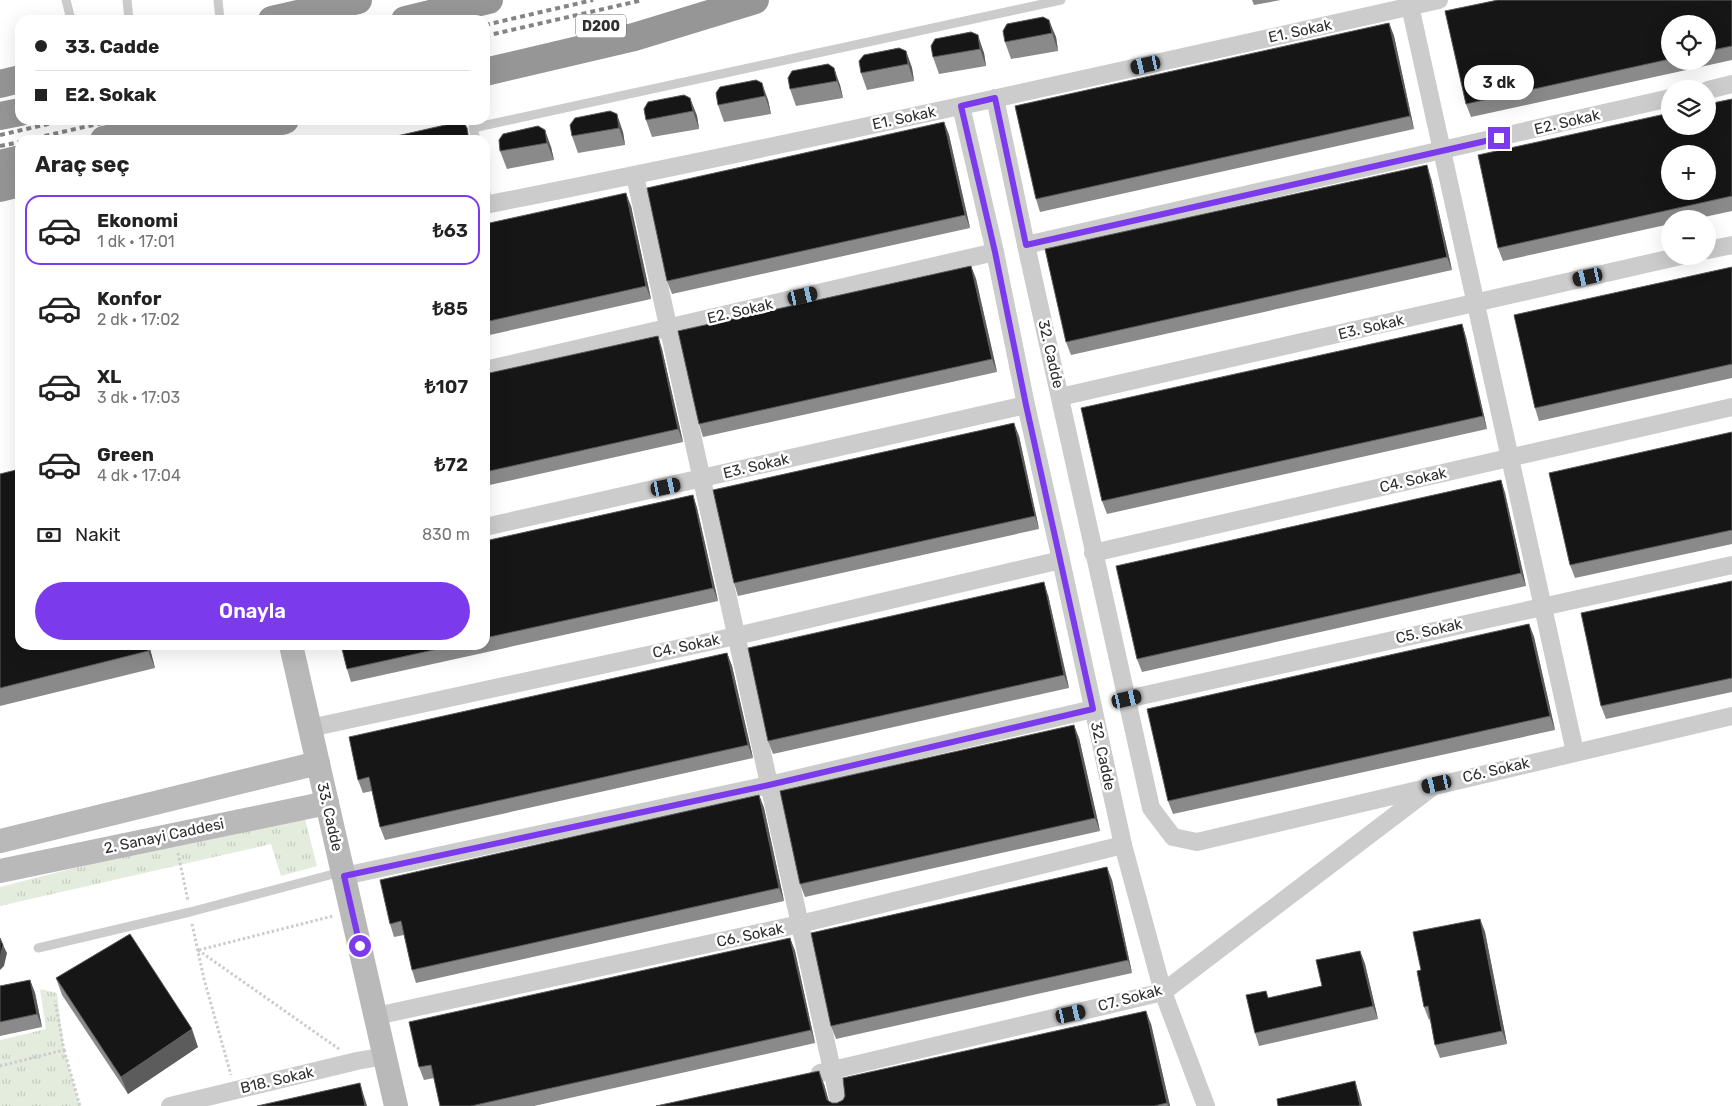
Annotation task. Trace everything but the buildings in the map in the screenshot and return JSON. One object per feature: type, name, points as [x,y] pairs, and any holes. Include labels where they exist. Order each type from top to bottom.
[{"type":"highway","points":[[426,15],[489,0]]},
{"type":"highway","name":"D200","points":[[490,52],[717,0]]},
{"type":"highway","points":[[490,71],[634,37],[755,0]]},
{"type":"highway","points":[[293,15],[352,1]]},
{"type":"highway","points":[[0,84],[15,80]]},
{"type":"highway","points":[[0,116],[15,113]]},
{"type":"highway","points":[[126,135],[169,125]]},
{"type":"highway","points":[[221,135],[264,125]]},
{"type":"highway","points":[[0,164],[15,160]]},
{"type":"highway","points":[[0,188],[15,184]]},
{"type":"main road","name":"33. Cadde","points":[[292,650],[396,1106]]},
{"type":"main road","points":[[0,841],[318,763]]},
{"type":"main road","name":"2. Sanayi Caddesi","points":[[0,871],[327,803]]},
{"type":"street","name":"E1. Sokak","points":[[490,204],[635,176],[961,106],[1439,0]]},
{"type":"street","points":[[1410,6],[1575,752]]},
{"type":"street","points":[[1716,88],[1732,84]]},
{"type":"street","name":"32. Cadde","points":[[995,98],[1093,553],[1151,808],[1173,837]]},
{"type":"street","name":"E2. Sokak","points":[[1026,245],[1661,100]]},
{"type":"street","name":"32. Cadde","points":[[961,106],[995,252],[1026,405],[1123,846],[1163,992],[1206,1106]]},
{"type":"street","points":[[635,176],[840,1106]]},
{"type":"street","points":[[1716,248],[1732,245]]},
{"type":"street","name":"E2. Sokak","points":[[490,369],[995,252]]},
{"type":"street","name":"E3. Sokak","points":[[1060,397],[1661,261]]},
{"type":"street","name":"E3. Sokak","points":[[490,526],[1026,405]]},
{"type":"street","name":"C4. Sokak","points":[[1093,553],[1732,407]]},
{"type":"street","name":"C4. Sokak","points":[[310,728],[736,636],[1061,560]]},
{"type":"street","name":"C5. Sokak","points":[[1127,699],[1732,565]]},
{"type":"street","points":[[343,874],[769,785],[1093,709]]},
{"type":"street","name":"C6. Sokak","points":[[1173,837],[1197,842],[1732,716]]},
{"type":"street","name":"C7. Sokak","points":[[804,1077],[1163,992],[1437,784]]},
{"type":"street","name":"C6. Sokak","points":[[376,1016],[800,924],[1123,846]]},
{"type":"street","name":"B18. Sokak","points":[[170,1106],[385,1056]]},
{"type":"lane","points":[[66,0],[70,15]]},
{"type":"lane","points":[[126,0],[128,15]]},
{"type":"lane","points":[[218,0],[220,15]]},
{"type":"lane","points":[[490,125],[1061,0]]},
{"type":"lane","points":[[475,135],[474,128],[488,125]]},
{"type":"lane","points":[[38,948],[343,874]]},
{"type":"path","points":[[174,834],[198,950],[235,1090]]},
{"type":"path","points":[[198,950],[352,911]]},
{"type":"path","points":[[198,950],[357,1061]]},
{"type":"path","points":[[55,1001],[64,1050],[80,1106]]},
{"type":"path","points":[[0,1066],[64,1050]]},
{"type":"green space","points":[[304,815],[317,866],[281,876],[271,844],[0,906],[0,887],[94,863]]},
{"type":"green space","points":[[40,989],[57,993],[64,1050],[80,1106],[0,1106],[0,1040],[46,1029]]},
{"type":"railway","points":[[490,24],[593,0]]},
{"type":"railway","points":[[490,35],[643,0]]},
{"type":"railway","points":[[0,135],[44,125]]},
{"type":"railway","points":[[49,135],[93,125]]},
{"type":"railway","points":[[0,146],[15,143]]},
{"type":"route","points":[[360,946],[344,876],[769,785],[1093,709],[1026,405],[995,252],[961,106],[995,98],[1026,245],[1499,138]]}]
